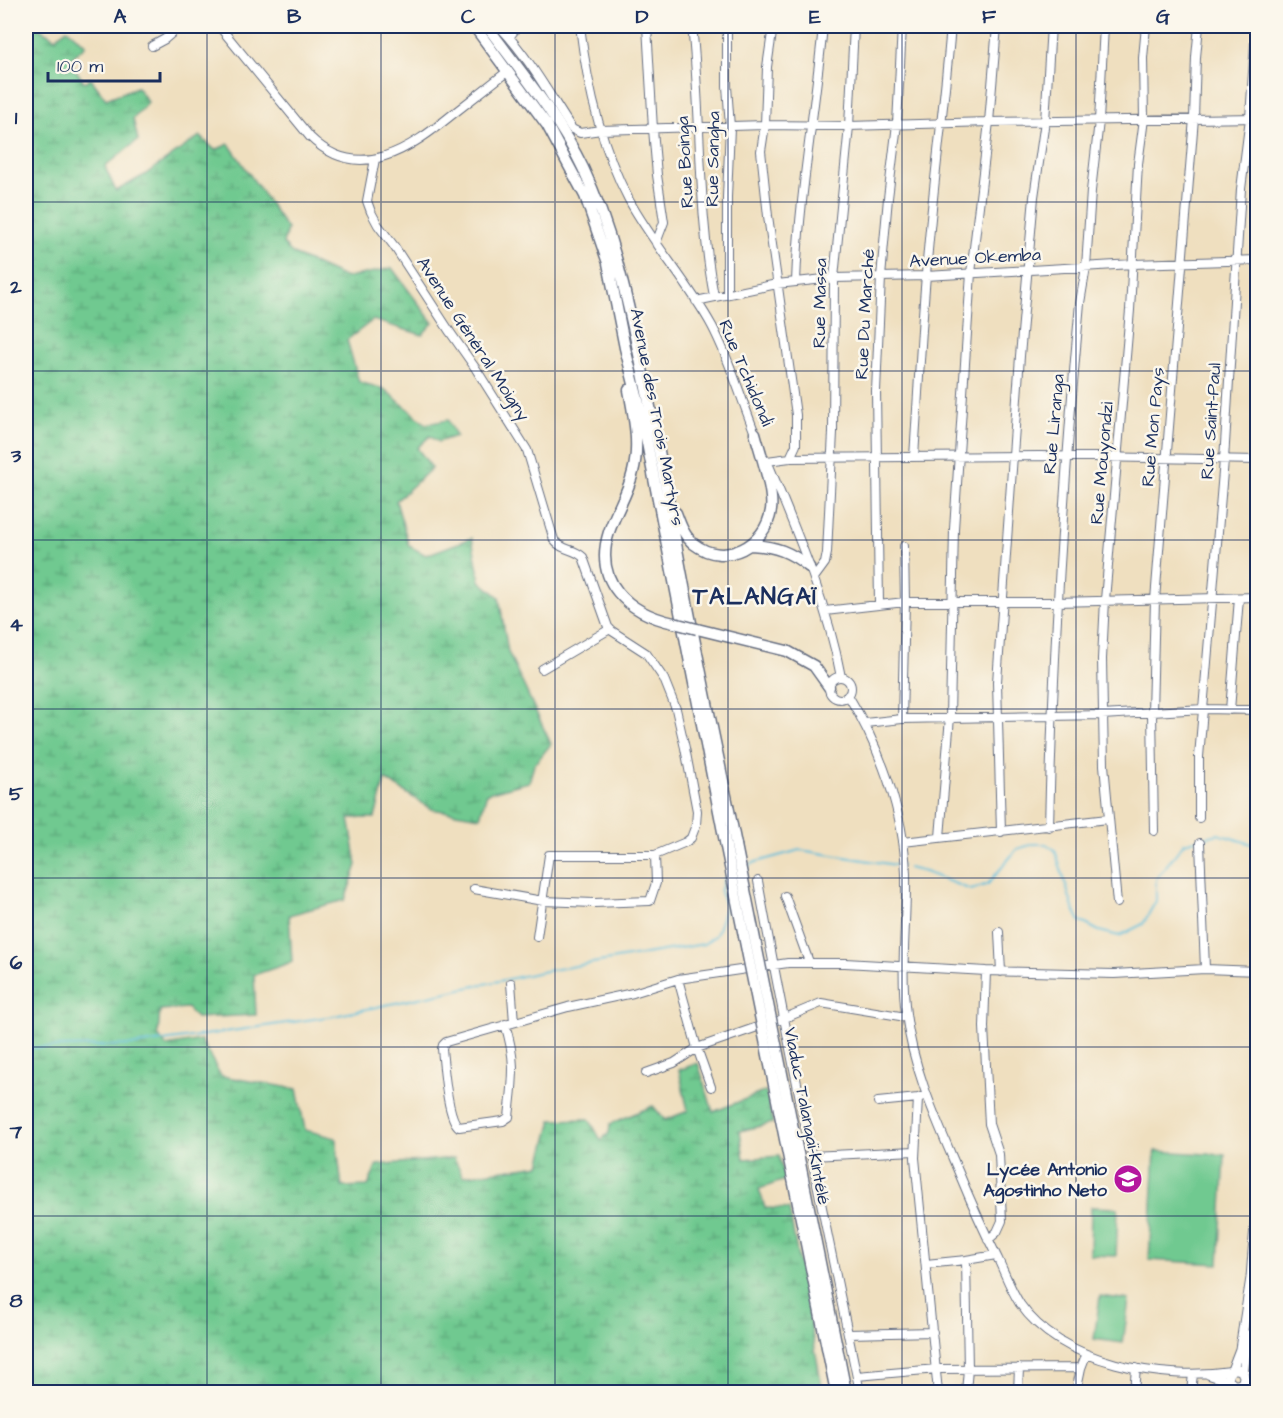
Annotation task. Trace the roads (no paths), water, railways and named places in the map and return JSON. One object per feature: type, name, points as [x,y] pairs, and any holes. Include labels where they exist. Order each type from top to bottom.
[{"type":"highway","name":"Avenue des Trois Martyrs","points":[[474,26],[547,125],[585,196],[608,263],[731,846]]},
{"type":"highway","name":"Avenue des Trois Martyrs","points":[[487,26],[543,99],[565,135],[583,169],[614,249],[628,303],[664,472],[731,846]]},
{"type":"highway","points":[[625,348],[636,454],[631,481],[607,542],[606,563],[614,585],[627,602],[644,614],[787,651],[814,666],[829,687]]},
{"type":"highway","points":[[664,472],[680,524],[693,543],[702,549],[719,554],[738,551],[752,545],[763,533],[772,506],[755,433]]},
{"type":"highway","points":[[752,545],[785,550],[811,572]]},
{"type":"highway","name":"Viaduc Talangaï-Kintélé","points":[[731,846],[836,1392]]},
{"type":"highway","name":"Viaduc Talangaï-Kintélé","points":[[731,846],[846,1392]]},
{"type":"main road","points":[[1231,1371],[1240,1349],[1255,1263],[1257,1187]]},
{"type":"main road","points":[[1237,1384],[1250,1322],[1249,1291]]},
{"type":"main road","points":[[1231,1371],[1237,1369],[1237,1384]]},
{"type":"street","points":[[152,46],[165,39],[180,26]]},
{"type":"street","points":[[219,26],[321,147],[352,160],[390,156],[403,149],[425,135],[508,71]]},
{"type":"street","points":[[499,26],[510,36],[572,129],[580,133],[602,130],[765,125],[849,126],[1254,118]]},
{"type":"street","points":[[510,36],[518,26]]},
{"type":"street","name":"Rue Tchidondi","points":[[580,26],[585,66],[602,130],[616,171],[629,200],[696,301],[720,343],[811,572],[825,611],[841,677]]},
{"type":"street","points":[[647,26],[653,129],[664,222],[656,243]]},
{"type":"street","name":"Rue Boinga","points":[[692,26],[697,72],[703,227],[714,296]]},
{"type":"street","name":"Rue Sangha","points":[[727,26],[730,127],[727,293]]},
{"type":"street","points":[[773,26],[761,151],[763,182],[797,428],[796,445],[790,458]]},
{"type":"street","points":[[796,282],[797,239],[823,26]]},
{"type":"street","name":"Rue Massa","points":[[811,572],[825,563],[827,553],[834,278],[849,126],[854,26]]},
{"type":"street","name":"Rue Du Marché","points":[[879,604],[876,391],[881,277],[897,124],[902,26]]},
{"type":"street","points":[[914,457],[933,193],[943,123],[951,26]]},
{"type":"street","points":[[940,837],[950,717],[954,529],[971,273],[989,122],[997,26]]},
{"type":"street","points":[[1001,832],[997,682],[1027,271],[1034,197],[1045,121],[1051,26]]},
{"type":"street","name":"Rue Liranga","points":[[1049,826],[1057,603],[1067,456],[1099,121],[1104,26]]},
{"type":"street","name":"Rue Mouyondzi","points":[[1117,903],[1108,819],[1102,715],[1105,600],[1133,264],[1138,164],[1144,119],[1143,58],[1146,26]]},
{"type":"street","name":"Rue Mon Pays","points":[[1154,831],[1152,712],[1155,600],[1194,118],[1199,26]]},
{"type":"street","name":"Rue Saint-Paul","points":[[1199,818],[1199,757],[1224,460],[1240,189],[1254,118],[1256,26]]},
{"type":"street","name":"Avenue Général Moigny","points":[[375,159],[368,201],[371,212],[527,450],[554,540],[561,548],[577,551],[583,557],[610,629]]},
{"type":"street","name":"Avenue Okemba","points":[[696,301],[777,284],[834,278],[926,276],[1133,264],[1257,260]]},
{"type":"street","points":[[767,460],[1067,456],[1257,460]]},
{"type":"street","points":[[902,719],[904,546]]},
{"type":"street","points":[[825,611],[879,604],[951,600],[1057,603],[1257,597]]},
{"type":"street","points":[[1230,710],[1239,598]]},
{"type":"street","points":[[537,937],[549,855],[655,855],[681,846],[691,838],[698,819],[676,709],[659,669],[646,653],[610,629],[542,669]]},
{"type":"street","points":[[841,677],[849,682],[851,689],[848,695],[836,698],[829,687],[833,680],[841,677]]},
{"type":"street","points":[[848,695],[865,723],[891,790],[903,842],[906,875],[902,966],[906,1017],[917,1065],[927,1095],[988,1240],[1011,1287],[1031,1317],[1052,1335],[1086,1354],[1136,1368],[1193,1374],[1231,1371]]},
{"type":"street","points":[[865,723],[950,717],[1102,715],[1203,709],[1257,710]]},
{"type":"street","points":[[903,842],[1108,819]]},
{"type":"street","points":[[1200,843],[1205,969]]},
{"type":"street","points":[[474,889],[543,901],[594,903],[650,901],[656,883],[655,855]]},
{"type":"street","points":[[758,881],[783,1018],[860,1392]]},
{"type":"street","points":[[785,896],[809,962]]},
{"type":"street","points":[[999,932],[1002,972]]},
{"type":"street","points":[[505,1024],[512,1046],[515,1070],[509,1117],[503,1121],[459,1127],[454,1122],[448,1094],[443,1045],[505,1024],[633,993],[678,979],[809,962],[1002,972],[1114,974],[1205,969],[1257,971]]},
{"type":"street","points":[[987,971],[984,1027],[989,1124],[999,1154],[1002,1221],[997,1232],[988,1240]]},
{"type":"street","points":[[678,979],[697,1048],[711,1087]]},
{"type":"street","points":[[511,983],[514,1022]]},
{"type":"street","points":[[646,1073],[674,1063],[697,1048],[821,1003],[906,1017]]},
{"type":"street","points":[[878,1102],[927,1095]]},
{"type":"street","points":[[918,1098],[915,1151],[938,1392]]},
{"type":"street","points":[[811,1156],[915,1151]]},
{"type":"street","points":[[926,1264],[996,1255]]},
{"type":"street","points":[[966,1260],[968,1369],[966,1392]]},
{"type":"street","points":[[848,1334],[933,1332]]},
{"type":"street","points":[[1076,1392],[1086,1354]]},
{"type":"street","points":[[1018,1392],[1019,1368]]},
{"type":"street","points":[[857,1376],[937,1369],[1081,1368]]},
{"type":"street","points":[[1134,1392],[1136,1368]]},
{"type":"street","points":[[1191,1392],[1193,1374]]},
{"type":"street","points":[[1208,1374],[1237,1384],[1257,1382]]},
{"type":"waterway","points":[[908,868],[925,872],[971,890],[988,884],[1017,849],[1034,844],[1046,844],[1055,850],[1073,908],[1080,921],[1099,931],[1119,936],[1143,924],[1156,901],[1156,879],[1184,843],[1218,834],[1255,845]]},
{"type":"waterway","points":[[744,868],[756,862],[800,850],[902,866]]},
{"type":"waterway","points":[[26,1048],[136,1045],[334,1016],[546,971],[704,944],[716,935],[726,906],[720,892],[725,877],[728,876]]},
{"type":"place","name":"Lycée Antonio Agostinho Neto","points":[[1128,1179]]},
{"type":"district","name":"TALANGAÏ","points":[[755,597]]}]
